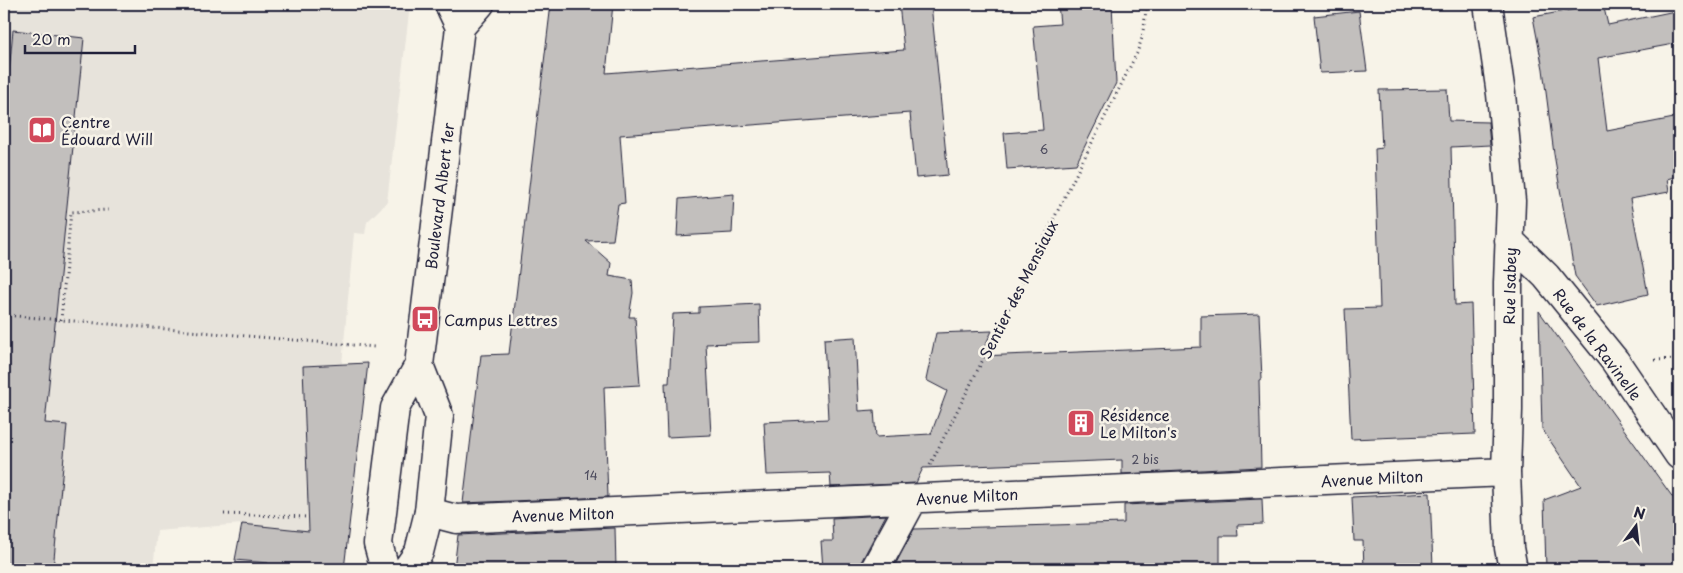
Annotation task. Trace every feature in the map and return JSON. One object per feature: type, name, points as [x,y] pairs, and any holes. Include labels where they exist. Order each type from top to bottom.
[{"type":"street","name":"Boulevard Albert 1er","points":[[385,569],[378,544],[395,408],[419,365],[454,16],[480,4]]},
{"type":"street","name":"Rue Isabey","points":[[1488,4],[1501,94],[1511,201],[1506,472],[1508,548],[1513,569]]},
{"type":"street","name":"Rue de la Ravinelle","points":[[1509,240],[1546,276],[1615,361],[1679,455]]},
{"type":"street","name":"Boulevard Albert 1er","points":[[407,569],[419,552],[429,512],[439,416],[419,365]]},
{"type":"street","name":"Avenue Milton","points":[[429,512],[456,519],[1506,472]]},
{"type":"street","points":[[875,569],[913,499]]},
{"type":"path","name":"Sentier des Mensiaux","points":[[913,499],[1137,53],[1142,38],[1147,4]]},
{"type":"path","points":[[61,320],[71,212],[109,210]]},
{"type":"path","points":[[4,315],[375,346]]},
{"type":"path","points":[[224,514],[308,517]]},
{"type":"shaded area","points":[[4,4],[410,4],[387,202],[367,222],[365,234],[354,233],[342,364],[303,366],[308,531],[242,524],[157,531],[153,569],[4,569]]},
{"type":"building","points":[[551,4],[613,4],[606,73],[904,50],[899,4],[931,4],[948,175],[916,178],[910,113],[620,135],[625,203],[618,204],[613,240],[586,241],[611,263],[609,276],[632,280],[633,293],[629,317],[635,317],[640,385],[604,387],[608,497],[463,503],[481,355],[509,354]]},
{"type":"building","points":[[1058,4],[1112,4],[1116,83],[1076,164],[1007,169],[1004,133],[1043,130],[1033,26],[1060,24]]},
{"type":"building","points":[[1603,4],[1608,25],[1675,11],[1679,43],[1598,58],[1607,131],[1679,117],[1679,167],[1673,169],[1674,177],[1667,179],[1669,192],[1630,199],[1648,294],[1597,306],[1575,276],[1554,154],[1543,69],[1533,17]]},
{"type":"building","points":[[1359,11],[1367,71],[1320,73],[1314,16]]},
{"type":"building","points":[[13,30],[84,38],[45,423],[67,425],[53,569],[4,569],[4,125]]},
{"type":"building","points":[[1447,89],[1449,121],[1488,122],[1490,145],[1451,147],[1455,305],[1471,304],[1475,434],[1351,439],[1345,309],[1380,308],[1375,149],[1382,148],[1379,90]]},
{"type":"building","points":[[734,194],[732,233],[677,236],[679,199]]},
{"type":"building","points":[[759,304],[760,342],[706,344],[711,435],[667,437],[665,383],[669,383],[673,314],[699,313],[699,307]]},
{"type":"building","points":[[1539,311],[1679,506],[1679,569],[1546,569],[1544,500],[1581,486],[1542,429]]},
{"type":"building","points":[[1259,314],[1262,379],[1259,380],[1261,467],[1122,474],[1122,460],[923,468],[916,483],[831,487],[830,473],[767,475],[764,422],[828,419],[824,339],[855,337],[859,411],[874,410],[876,437],[931,434],[947,391],[926,380],[936,333],[992,331],[980,356],[1201,347],[1201,316]]},
{"type":"building","points":[[368,363],[344,569],[268,569],[268,563],[235,560],[242,524],[309,531],[303,366]]},
{"type":"building","points":[[1430,493],[1433,568],[1364,569],[1363,541],[1354,541],[1352,497]]},
{"type":"building","points":[[1262,499],[1263,524],[1237,525],[1238,536],[1220,536],[1220,569],[893,569],[914,529],[1124,523],[1124,505]]},
{"type":"building","points":[[886,515],[859,569],[823,569],[821,541],[833,541],[832,518]]},
{"type":"building","points":[[615,528],[616,569],[454,569],[458,535]]},
{"type":"place","name":"Centre Édouard Will","points":[[42,130]]},
{"type":"place","name":"Campus Lettres","points":[[425,319]]},
{"type":"place","name":"Résidence Le Milton's","points":[[1081,423]]}]
